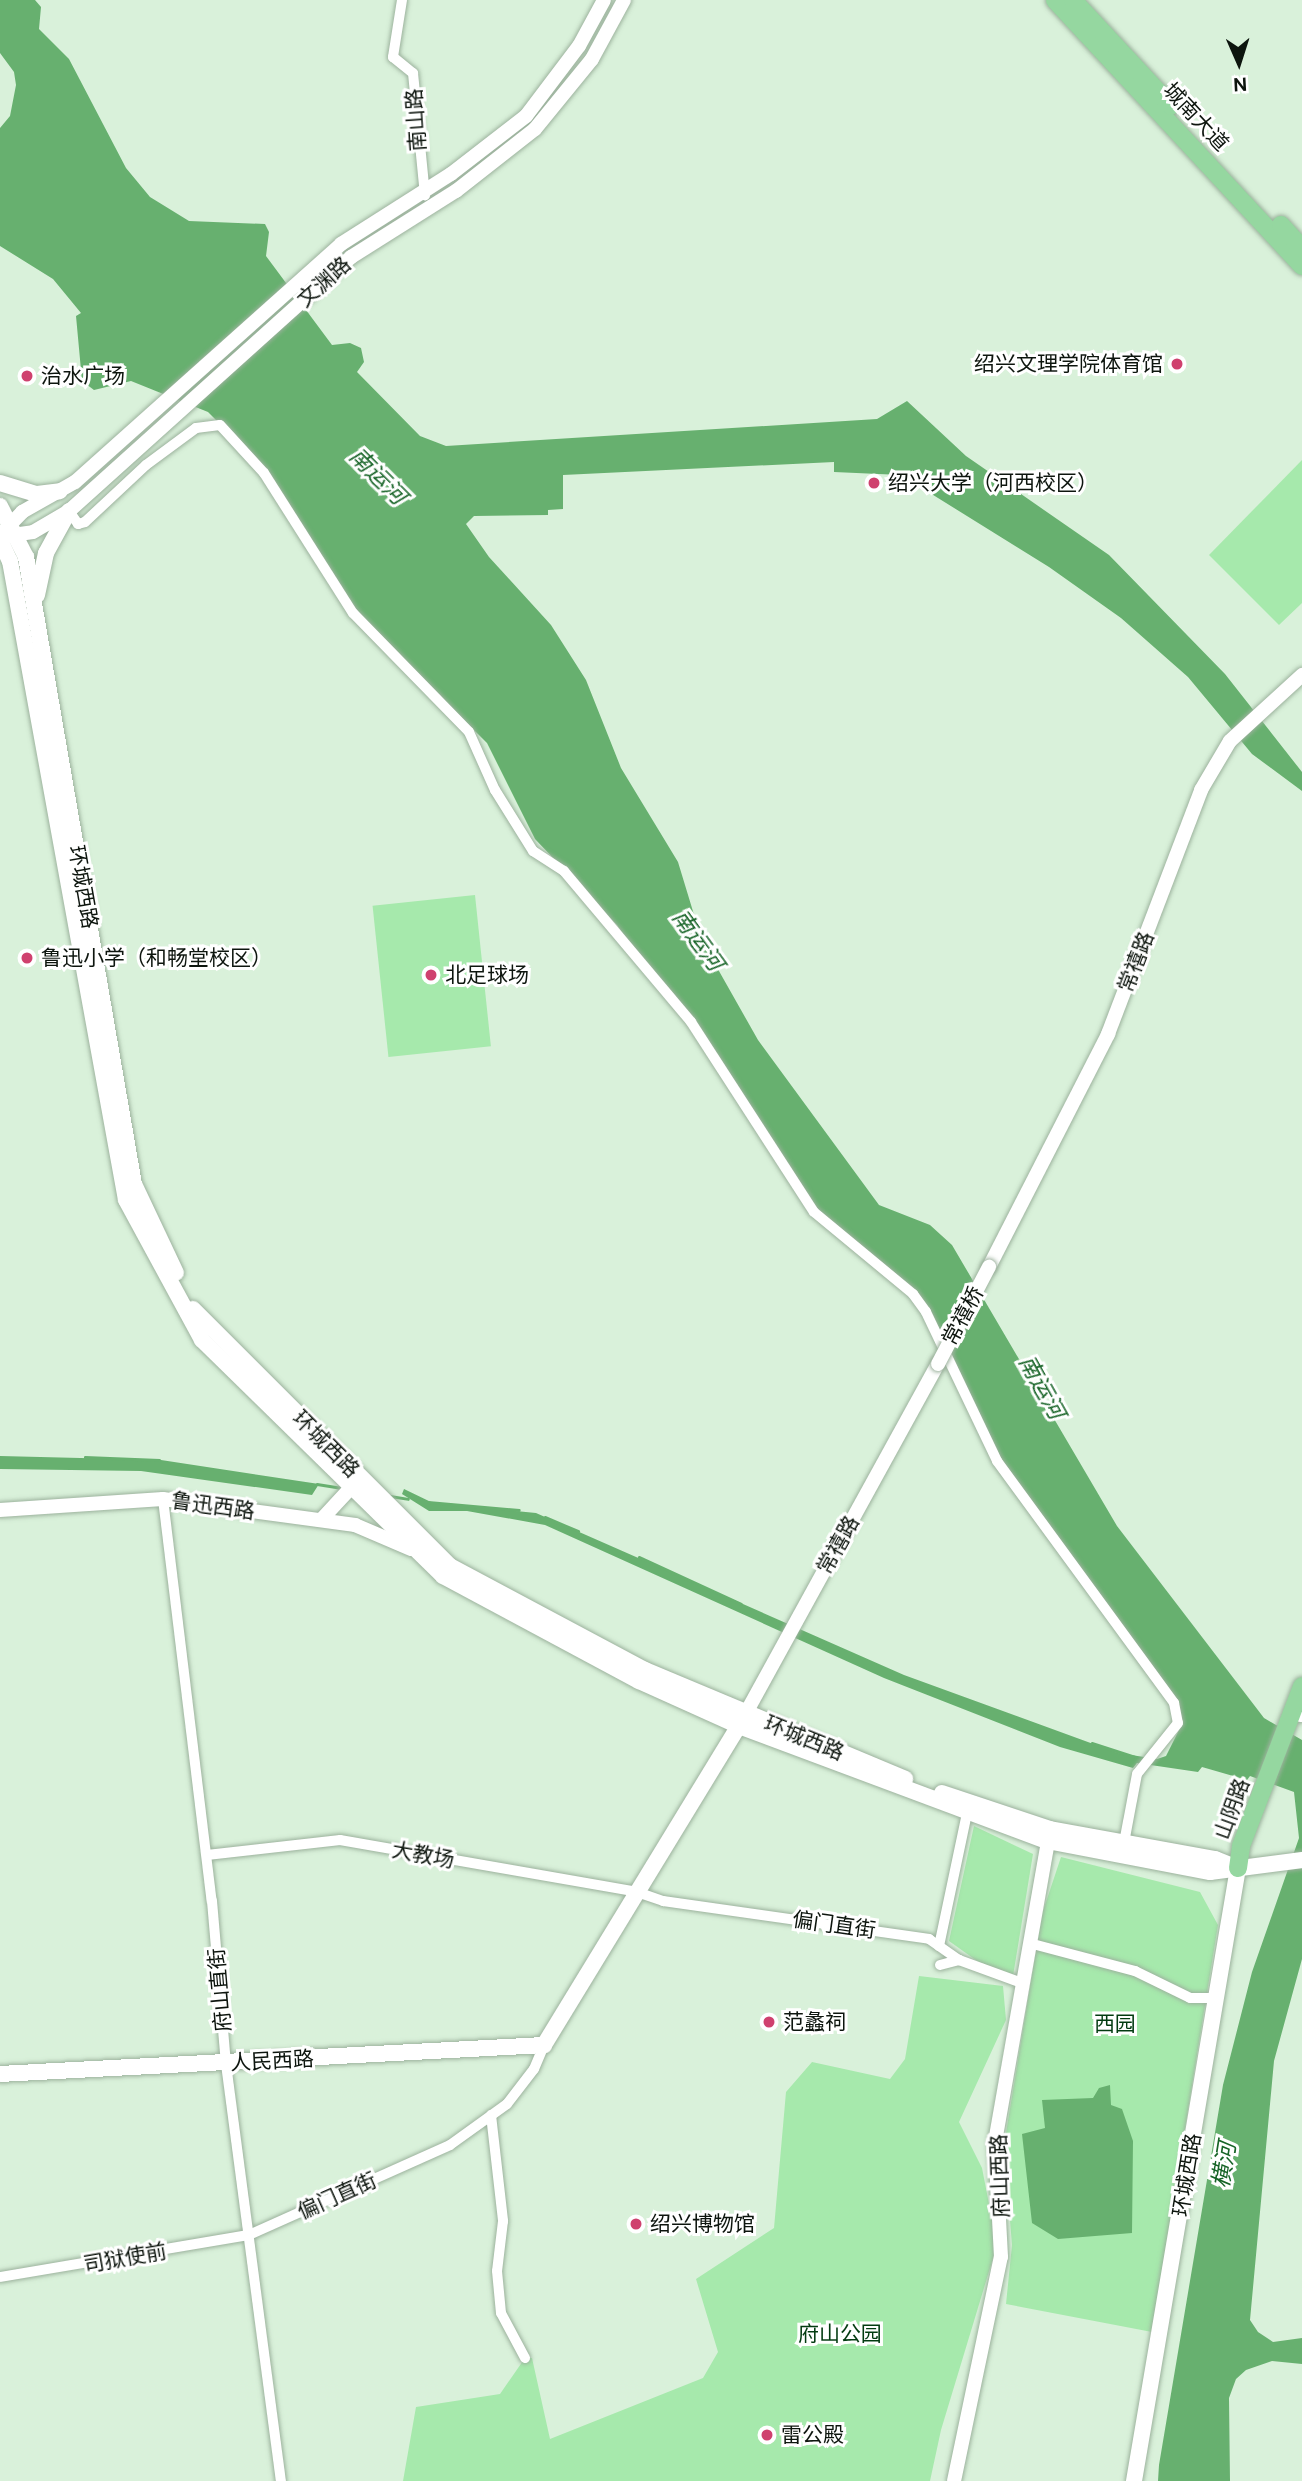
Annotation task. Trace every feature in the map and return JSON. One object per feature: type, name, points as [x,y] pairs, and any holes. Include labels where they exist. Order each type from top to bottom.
[{"type":"main road","name":"城南大道","points":[[1055,0],[1302,266]]},
{"type":"main road","name":"城南大道","points":[[1073,0],[1302,248]]},
{"type":"main road","points":[[0,483],[37,494],[60,491]]},
{"type":"main road","name":"环城西路","points":[[0,506],[5,534],[26,556],[29,620],[134,1184],[195,1315],[342,1470],[392,1510],[450,1566],[645,1671],[742,1720],[967,1813],[1210,1872],[1238,1868]]},
{"type":"main road","points":[[29,620],[46,553],[69,511]]},
{"type":"main road","points":[[0,578],[29,620]]},
{"type":"main road","name":"环城西路","points":[[356,1483],[372,1507],[443,1576],[639,1682],[1049,1835],[1124,1843],[1216,1858],[1238,1868]]},
{"type":"main road","name":"山阴路","points":[[1238,1868],[1252,1846],[1302,1686]]},
{"type":"main road","name":"山阴路","points":[[1289,1733],[1301,1715]]},
{"type":"main road","points":[[544,2045],[742,1720]]},
{"type":"main road","points":[[1238,1868],[1295,1861]]},
{"type":"main road","name":"环城西路","points":[[1134,2481],[1238,1868]]},
{"type":"main road","name":"人民西路","points":[[0,2074],[544,2045]]},
{"type":"street","name":"南山路","points":[[402,0],[393,57],[413,73],[423,192],[431,206]]},
{"type":"street","name":"文渊路","points":[[5,534],[22,512],[60,491],[141,424],[341,244],[423,192],[526,116],[579,46],[604,0]]},
{"type":"street","name":"文渊路","points":[[5,534],[33,532],[69,511],[351,257],[431,206],[535,129],[592,60],[624,0]]},
{"type":"street","points":[[69,511],[78,524],[85,522],[146,466],[196,428],[220,425],[264,473],[353,613],[469,732],[495,790],[533,851],[570,879],[691,1022],[814,1212],[919,1303],[997,1461],[1174,1703],[1178,1723],[1137,1774],[1124,1843]]},
{"type":"street","name":"常禧路","points":[[989,1267],[1108,1034],[1201,790],[1230,741],[1302,675]]},
{"type":"street","name":"常禧桥","points":[[937,1364],[989,1267]]},
{"type":"street","name":"常禧路","points":[[742,1720],[937,1364]]},
{"type":"street","points":[[321,1520],[356,1483]]},
{"type":"street","name":"鲁迅西路","points":[[0,1510],[163,1499],[321,1520],[377,1531],[419,1553]]},
{"type":"street","name":"府山直街","points":[[163,1499],[207,1855],[226,2064],[281,2481]]},
{"type":"street","points":[[939,1947],[967,1813]]},
{"type":"street","name":"府山西路","points":[[954,2481],[1001,2257],[995,2142],[1049,1835]]},
{"type":"street","name":"大教场","points":[[207,1855],[340,1840],[637,1892]]},
{"type":"street","name":"偏门直街","points":[[637,1892],[663,1901],[929,1939],[959,1960],[1022,1983]]},
{"type":"street","points":[[1029,1942],[1135,1971],[1190,1997],[1217,1998]]},
{"type":"street","points":[[940,1965],[959,1960]]},
{"type":"street","name":"偏门直街","points":[[249,2235],[450,2145],[507,2104],[534,2069],[544,2045]]},
{"type":"street","points":[[491,2115],[503,2221],[497,2271],[501,2313],[525,2358]]},
{"type":"street","name":"司狱使前","points":[[0,2277],[249,2235]]},
{"type":"green space","points":[[1302,460],[1302,603],[1279,625],[1209,555]]},
{"type":"green space","name":"北足球场","points":[[475,895],[491,1046],[388,1057],[373,906]]},
{"type":"green space","points":[[974,1826],[1033,1854],[1013,1976],[980,1963],[949,1941]]},
{"type":"green space","name":"西园","points":[[1061,1857],[1200,1892],[1218,1925],[1152,2332],[1006,2304],[1012,2245],[1004,2145],[1042,1914]]},
{"type":"green space","name":"府山公园","points":[[919,1976],[1003,1986],[1006,2020],[959,2122],[982,2168],[997,2245],[941,2430],[930,2481],[403,2481],[416,2407],[500,2394],[525,2358],[532,2358],[550,2439],[703,2378],[718,2352],[696,2279],[774,2228],[786,2092],[812,2062],[890,2079],[905,2059]]},
{"type":"water","points":[[0,0],[35,0],[41,7],[39,29],[69,59],[126,168],[150,197],[189,221],[265,224],[269,232],[266,256],[332,345],[350,343],[361,348],[364,362],[357,372],[420,436],[446,446],[877,419],[907,401],[966,456],[1109,555],[1225,674],[1302,772],[1302,791],[1252,754],[1188,677],[1121,618],[1049,567],[901,475],[834,472],[834,462],[563,475],[563,509],[548,510],[548,515],[474,516],[466,524],[489,557],[551,625],[586,680],[621,768],[678,862],[702,941],[758,1040],[879,1205],[930,1225],[952,1245],[1117,1526],[1264,1718],[1302,1740],[1302,1959],[1274,2061],[1250,2320],[1258,2332],[1273,2342],[1302,2338],[1302,2364],[1272,2361],[1246,2370],[1236,2379],[1229,2398],[1230,2481],[1158,2481],[1159,2465],[1223,2085],[1252,1972],[1299,1838],[1294,1792],[1250,1776],[1247,1780],[1202,1767],[1198,1772],[1137,1763],[1133,1768],[1060,1747],[884,1678],[545,1525],[467,1511],[429,1511],[402,1494],[404,1489],[433,1503],[536,1513],[904,1675],[1118,1753],[1157,1759],[1166,1756],[1180,1728],[1181,1719],[1004,1465],[921,1305],[828,1226],[617,925],[535,839],[487,743],[357,614],[269,473],[208,412],[131,381],[94,390],[82,381],[76,316],[81,313],[53,279],[0,246],[0,128],[10,116],[16,85],[14,72],[0,53]]},
{"type":"water","points":[[0,1456],[161,1460],[319,1484],[312,1495],[141,1471],[0,1469]]},
{"type":"water","points":[[1110,2085],[1111,2105],[1122,2109],[1133,2141],[1132,2233],[1058,2239],[1032,2223],[1022,2134],[1045,2128],[1042,2100],[1093,2098],[1099,2088]]},
{"type":"waterway","points":[[85,1457],[159,1460]]},
{"type":"waterway","points":[[317,1484],[342,1488]]},
{"type":"waterway","points":[[390,1496],[408,1499]]},
{"type":"waterway","points":[[428,1502],[519,1510]]},
{"type":"waterway","points":[[545,1517],[578,1531]]},
{"type":"waterway","points":[[639,1557],[741,1604]]},
{"type":"waterway","points":[[1092,1743],[1135,1757]]},
{"type":"place","name":"绍兴文理学院体育馆","points":[[1177,364]]},
{"type":"place","name":"治水广场","points":[[27,376]]},
{"type":"place","name":"绍兴大学（河西校区）","points":[[874,483]]},
{"type":"place","name":"鲁迅小学（和畅堂校区）","points":[[27,958]]},
{"type":"place","name":"北足球场","points":[[431,975]]},
{"type":"place","name":"范蠡祠","points":[[769,2022]]},
{"type":"place","name":"绍兴博物馆","points":[[636,2224]]},
{"type":"place","name":"雷公殿","points":[[767,2435]]},
{"type":"water label","name":"南运河","points":[[378,476]]},
{"type":"water label","name":"南运河","points":[[698,940]]},
{"type":"water label","name":"南运河","points":[[1042,1387]]},
{"type":"water label","name":"横河","points":[[1224,2165]]}]
